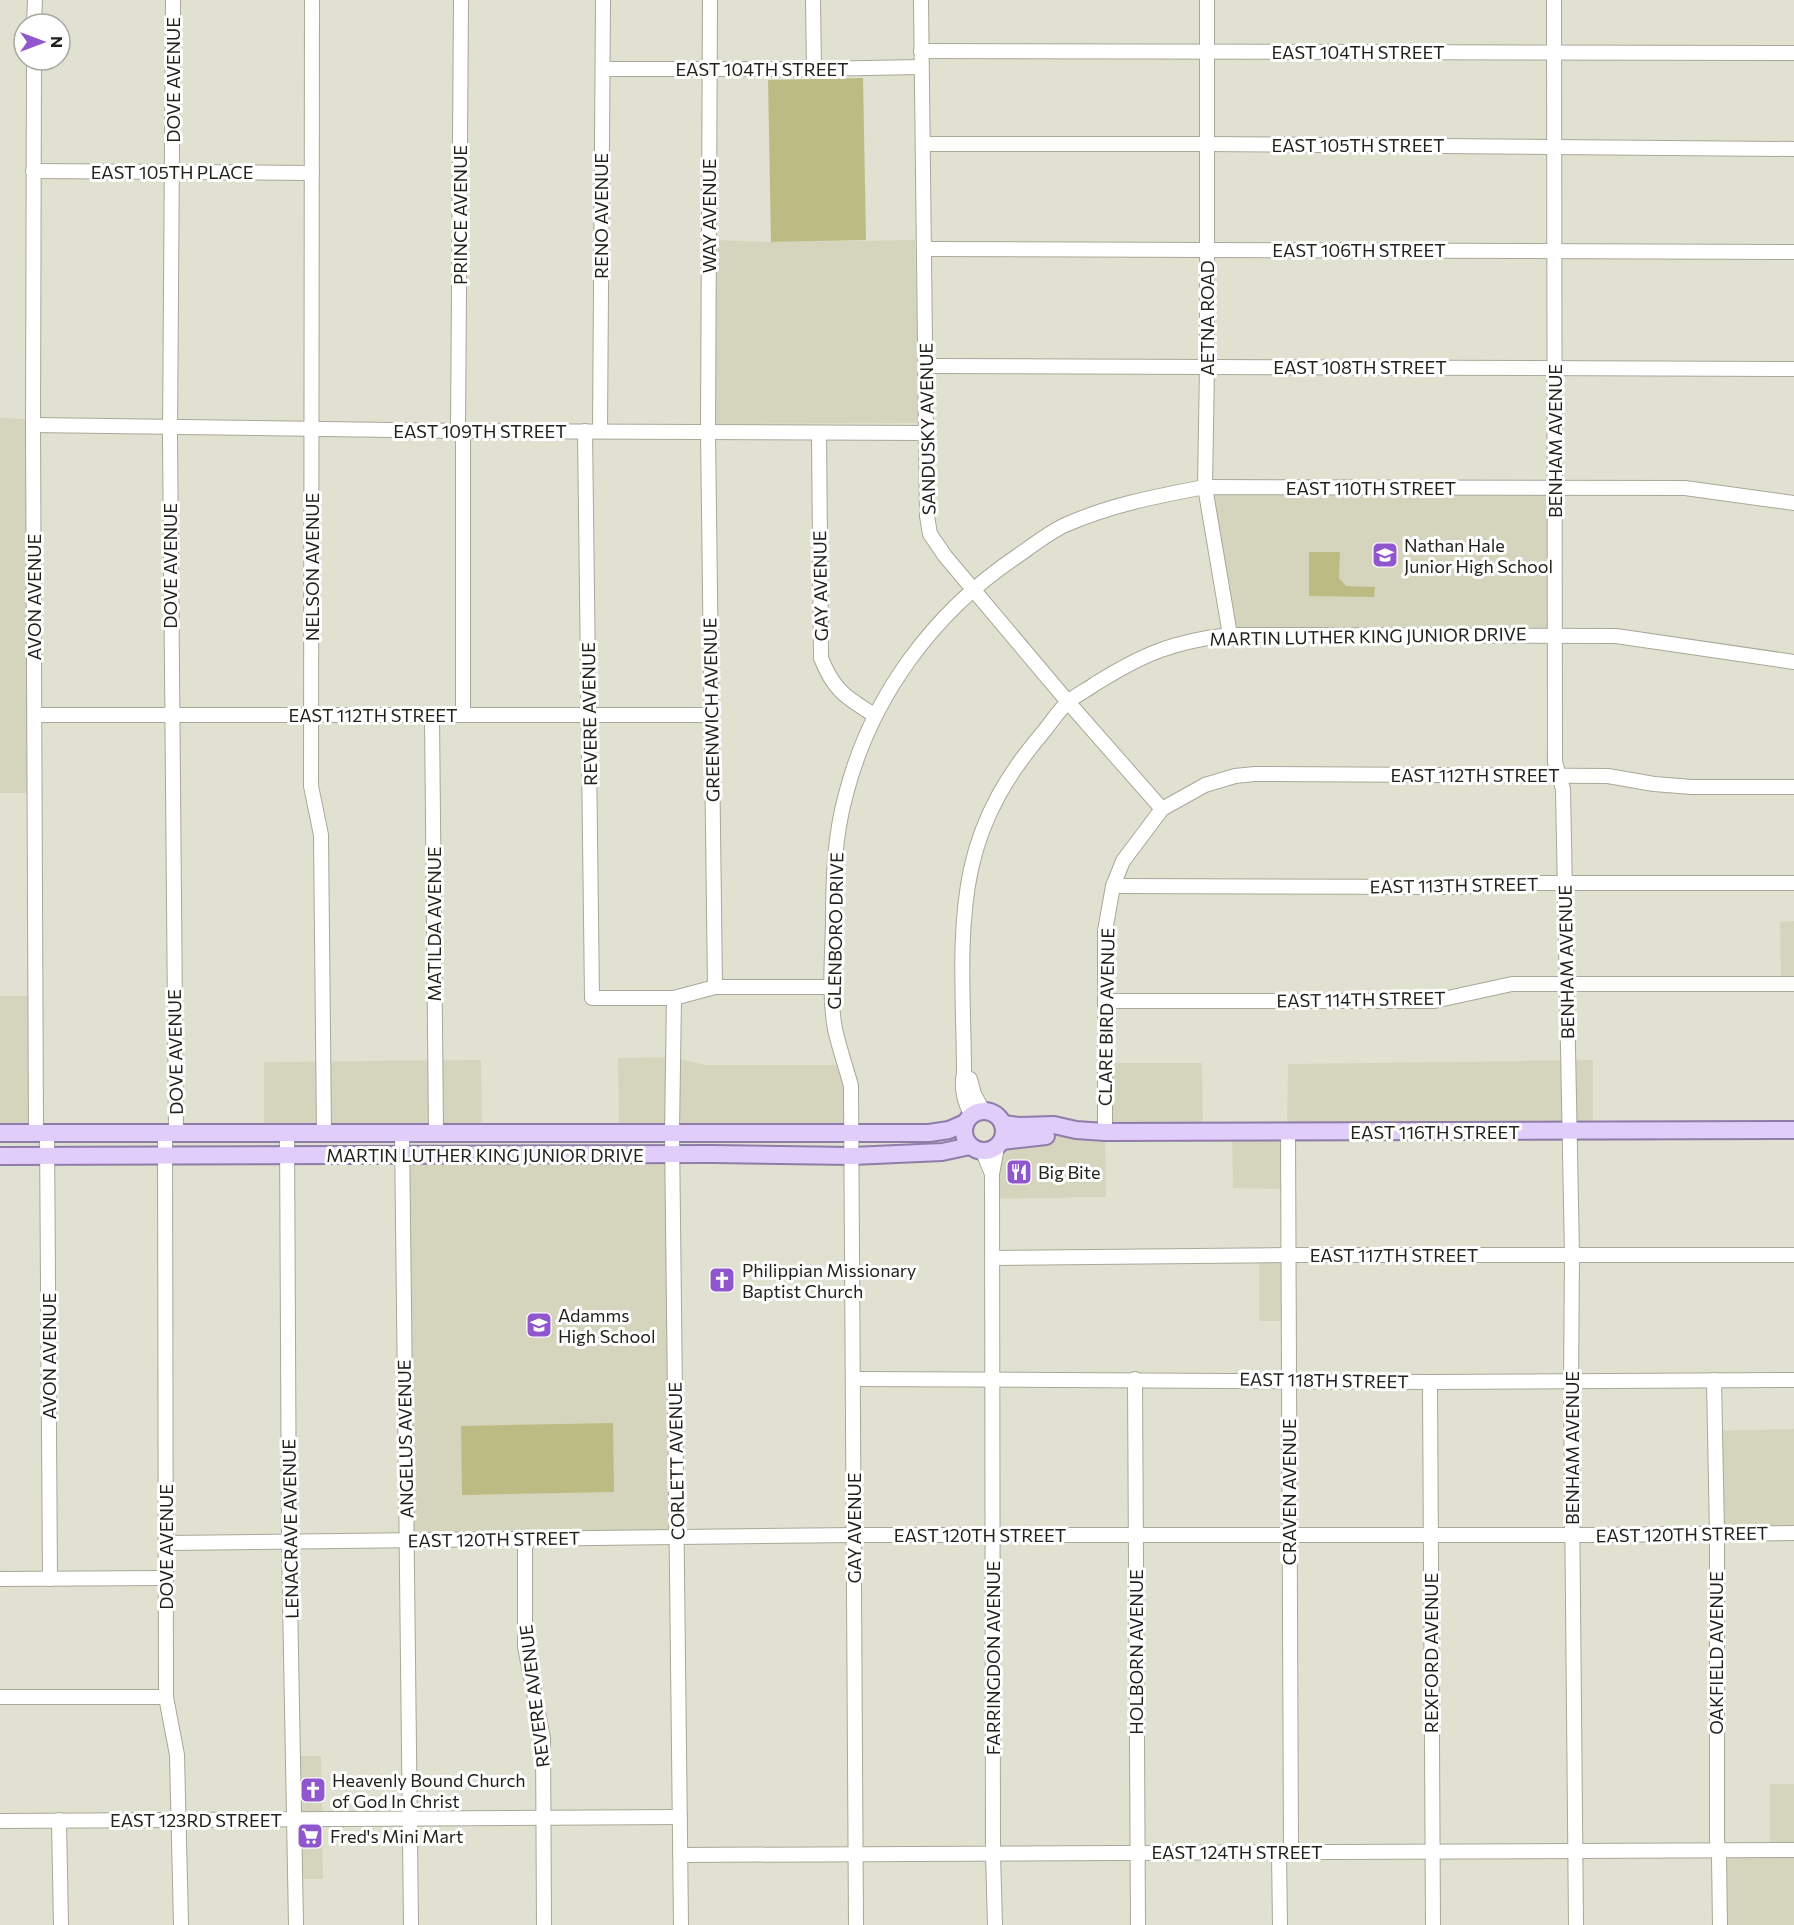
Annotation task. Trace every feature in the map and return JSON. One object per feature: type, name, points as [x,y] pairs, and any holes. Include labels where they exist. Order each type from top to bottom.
[{"type":"main road","points":[[995,1114],[1003,1124],[1004,1130],[988,1146],[964,1133],[974,1116],[995,1114]]},
{"type":"main road","name":"MARTIN LUTHER KING JUNIOR DRIVE","points":[[0,1133],[929,1133],[949,1130],[974,1116]]},
{"type":"main road","name":"EAST 116TH STREET","points":[[1003,1124],[1054,1125],[1076,1130],[1105,1132],[1794,1130]]},
{"type":"main road","name":"EAST 116TH STREET","points":[[988,1146],[1018,1138],[1054,1136],[1076,1130]]},
{"type":"main road","name":"MARTIN LUTHER KING JUNIOR DRIVE","points":[[0,1156],[672,1154],[852,1156],[942,1152],[988,1146]]},
{"type":"street","name":"DOVE AVENUE","points":[[173,0],[170,427],[170,1132],[165,1156],[165,1578],[166,1697],[177,1755],[181,1925]]},
{"type":"street","name":"NELSON AVENUE","points":[[312,0],[311,786],[321,835],[324,1132]]},
{"type":"street","name":"PRINCE AVENUE","points":[[461,0],[461,431],[464,716]]},
{"type":"street","name":"RENO AVENUE","points":[[593,431],[603,0]]},
{"type":"street","name":"WAY AVENUE","points":[[708,432],[710,0]]},
{"type":"street","points":[[813,0],[814,69]]},
{"type":"street","name":"SANDUSKY AVENUE","points":[[921,0],[927,516],[930,534],[945,556],[1068,702],[1162,809]]},
{"type":"street","name":"AETNA ROAD","points":[[1207,0],[1205,488],[1230,635]]},
{"type":"street","name":"BENHAM AVENUE","points":[[1554,0],[1555,762],[1563,789],[1572,1255],[1576,1925]]},
{"type":"street","name":"EAST 104TH STREET","points":[[921,51],[1794,53]]},
{"type":"street","name":"EAST 104TH STREET","points":[[603,69],[921,67]]},
{"type":"street","name":"AVON AVENUE","points":[[34,72],[35,716],[41,1133],[47,1156],[50,1579]]},
{"type":"street","name":"EAST 105TH STREET","points":[[923,144],[1794,148]]},
{"type":"street","name":"EAST 105TH PLACE","points":[[33,171],[312,173]]},
{"type":"street","name":"EAST 106TH STREET","points":[[924,249],[1794,252]]},
{"type":"street","name":"EAST 108TH STREET","points":[[926,366],[1794,369]]},
{"type":"street","name":"EAST 109TH STREET","points":[[33,426],[312,430],[927,433]]},
{"type":"street","name":"REVERE AVENUE","points":[[593,431],[589,716],[592,998],[674,998]]},
{"type":"street","name":"GREENWICH AVENUE","points":[[708,432],[715,987]]},
{"type":"street","name":"GAY AVENUE","points":[[819,433],[821,658],[829,679],[846,696],[874,715]]},
{"type":"street","name":"EAST 110TH STREET","points":[[973,588],[1063,526],[1107,508],[1158,495],[1205,488],[1685,488],[1794,503]]},
{"type":"street","name":"GLENBORO DRIVE","points":[[852,1132],[851,1086],[835,1028],[832,987],[833,881],[846,794],[874,715],[905,664],[925,638],[973,588]]},
{"type":"street","name":"MARTIN LUTHER KING JUNIOR DRIVE","points":[[974,1116],[974,1094],[971,1080],[964,1073],[963,927],[971,869],[982,833],[994,802],[1018,762],[1068,702],[1123,666],[1164,648],[1195,639],[1230,635],[1616,636],[1794,662]]},
{"type":"street","name":"MATILDA AVENUE","points":[[432,715],[436,1132]]},
{"type":"street","name":"EAST 112TH STREET","points":[[35,716],[711,715]]},
{"type":"street","name":"EAST 112TH STREET","points":[[1162,809],[1205,785],[1235,776],[1608,776],[1654,784],[1692,787],[1794,787]]},
{"type":"street","name":"CLARE BIRD AVENUE","points":[[1105,1132],[1105,931],[1113,886],[1123,861],[1162,809]]},
{"type":"street","name":"EAST 113TH STREET","points":[[1113,886],[1456,887],[1524,883],[1794,883]]},
{"type":"street","name":"EAST 114TH STREET","points":[[1106,1001],[1434,1001],[1512,984],[1794,984]]},
{"type":"street","points":[[674,998],[715,987],[832,987]]},
{"type":"street","name":"CORLETT AVENUE","points":[[674,998],[672,1154],[681,1925]]},
{"type":"street","name":"LENACRAVE AVENUE","points":[[287,1132],[289,1543],[296,1925]]},
{"type":"street","name":"ANGELUS AVENUE","points":[[402,1132],[411,1925]]},
{"type":"street","name":"GAY AVENUE","points":[[852,1132],[856,1925]]},
{"type":"street","name":"CRAVEN AVENUE","points":[[1280,1925],[1285,1852],[1289,1535],[1288,1132]]},
{"type":"street","name":"FARRINGDON AVENUE","points":[[988,1146],[992,1174],[993,1258],[995,1925]]},
{"type":"street","name":"EAST 117TH STREET","points":[[993,1258],[1288,1255],[1794,1255]]},
{"type":"street","name":"EAST 118TH STREET","points":[[854,1379],[1430,1382],[1794,1380]]},
{"type":"street","name":"HOLBORN AVENUE","points":[[1135,1379],[1138,1925]]},
{"type":"street","name":"OAKFIELD AVENUE","points":[[1714,1380],[1720,1925]]},
{"type":"street","name":"REXFORD AVENUE","points":[[1430,1382],[1433,1925]]},
{"type":"street","name":"EAST 120TH STREET","points":[[166,1543],[854,1535],[1794,1533]]},
{"type":"street","name":"REVERE AVENUE","points":[[525,1538],[525,1647],[543,1738],[544,1925]]},
{"type":"street","points":[[0,1579],[165,1578]]},
{"type":"street","points":[[0,1697],[166,1697]]},
{"type":"street","name":"EAST 123RD STREET","points":[[0,1821],[680,1817]]},
{"type":"street","points":[[59,1820],[61,1925]]},
{"type":"street","name":"EAST 124TH STREET","points":[[680,1855],[1794,1850]]},
{"type":"shaded area","points":[[863,78],[866,240],[771,242],[768,80]]},
{"type":"shaded area","points":[[716,240],[771,242],[915,240],[919,423],[714,424]]},
{"type":"shaded area","points":[[0,418],[33,419],[35,793],[0,793]]},
{"type":"shaded area","name":"Nathan Hale Junior High School","points":[[1205,487],[1555,488],[1554,635],[1230,635]]},
{"type":"shaded area","points":[[1309,552],[1340,552],[1339,578],[1346,586],[1375,587],[1374,597],[1309,596]]},
{"type":"shaded area","points":[[1794,921],[1794,984],[1781,985],[1780,922]]},
{"type":"shaded area","points":[[0,996],[35,996],[36,1133],[0,1133]]},
{"type":"shaded area","points":[[673,1057],[705,1065],[845,1065],[852,1132],[619,1132],[618,1058]]},
{"type":"shaded area","points":[[481,1060],[482,1132],[264,1132],[264,1062]]},
{"type":"shaded area","points":[[1593,1060],[1593,1132],[1288,1132],[1288,1189],[1233,1188],[1232,1132],[1287,1132],[1288,1064]]},
{"type":"shaded area","points":[[1105,1063],[1202,1063],[1203,1132],[1105,1132]]},
{"type":"shaded area","points":[[1076,1130],[1105,1132],[1106,1197],[993,1199],[997,1147],[1032,1137],[1054,1136]]},
{"type":"shaded area","name":"Adamms High School","points":[[672,1154],[676,1538],[406,1540],[402,1155]]},
{"type":"shaded area","points":[[1288,1255],[1288,1321],[1259,1321],[1259,1256]]},
{"type":"shaded area","points":[[613,1423],[614,1492],[462,1495],[461,1426]]},
{"type":"shaded area","points":[[1794,1429],[1794,1533],[1723,1534],[1714,1431]]},
{"type":"shaded area","points":[[293,1756],[321,1756],[323,1879],[295,1879]]},
{"type":"shaded area","points":[[1770,1784],[1794,1784],[1794,1925],[1720,1925],[1719,1857],[1770,1851]]},
{"type":"place","name":"Nathan Hale Junior High School","points":[[1385,555]]},
{"type":"place","name":"Big Bite","points":[[1019,1172]]},
{"type":"place","name":"Philippian Missionary Baptist Church","points":[[722,1280]]},
{"type":"place","name":"Adamms High School","points":[[539,1325]]},
{"type":"place","name":"Heavenly Bound Church of God In Christ","points":[[313,1790]]},
{"type":"place","name":"Fred's Mini Mart","points":[[310,1836]]}]
